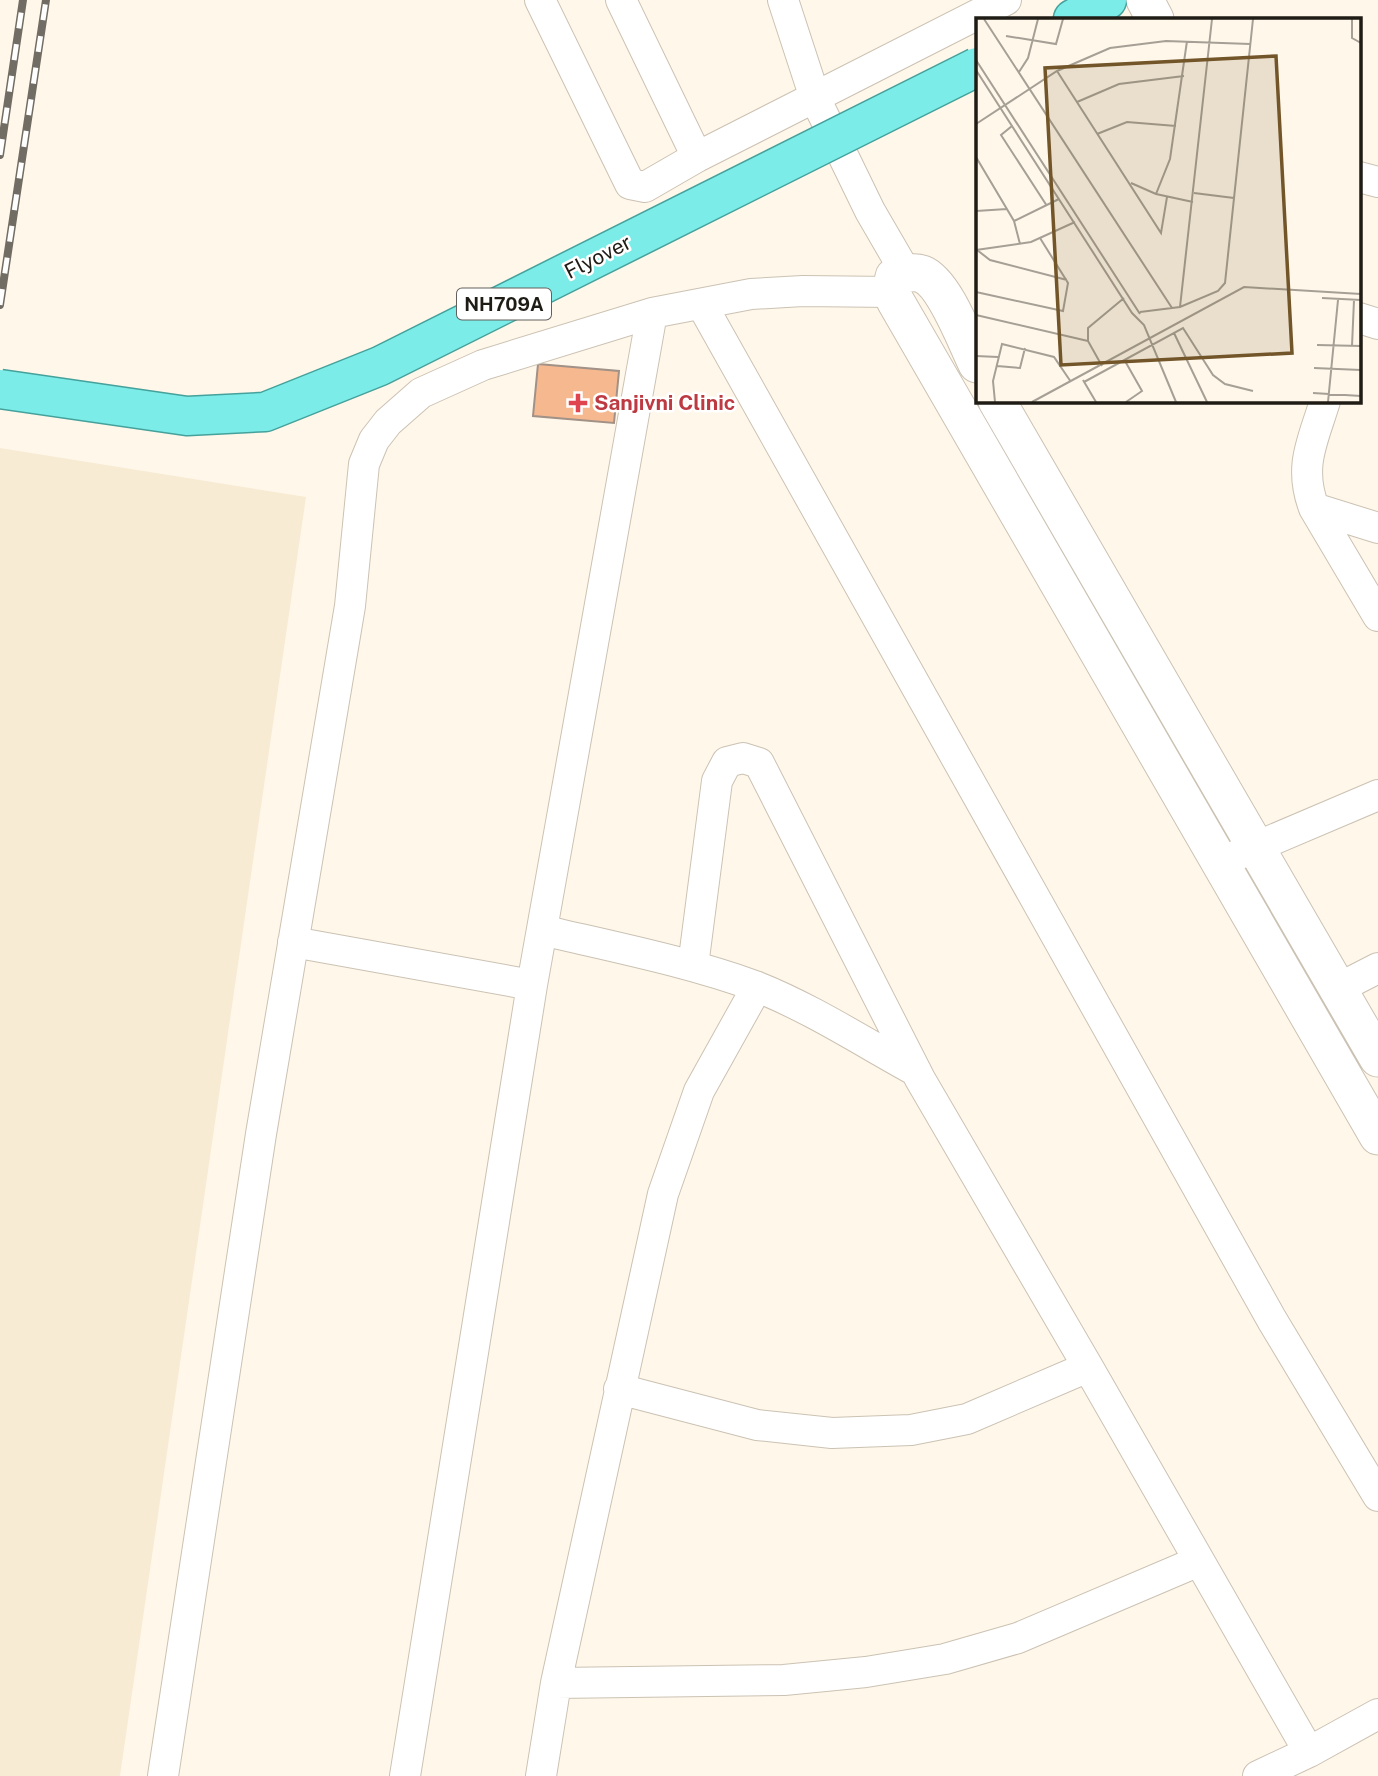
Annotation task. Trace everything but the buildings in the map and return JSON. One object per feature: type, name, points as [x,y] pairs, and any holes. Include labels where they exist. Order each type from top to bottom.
[{"type":"highway","name":"Flyover","points":[[0,389],[187,416],[265,411],[380,366],[976,68]]},
{"type":"street","points":[[540,0],[630,184],[645,187],[697,157],[998,2]]},
{"type":"street","points":[[621,0],[697,157]]},
{"type":"street","points":[[783,0],[815,98],[870,212],[898,282],[965,392],[1221,863],[1378,1136]]},
{"type":"street","points":[[1145,0],[1154,18]]},
{"type":"street","points":[[1360,177],[1378,182]]},
{"type":"street","points":[[163,1776],[261,1134],[350,606],[364,464],[374,440],[388,422],[421,393],[483,365],[652,313],[751,294],[898,282],[919,273],[928,277],[941,291],[976,362]]},
{"type":"street","points":[[702,305],[1272,1320],[1378,1496]]},
{"type":"street","points":[[405,1776],[532,985],[652,313]]},
{"type":"street","points":[[1360,318],[1378,324]]},
{"type":"street","points":[[998,402],[1378,1058]]},
{"type":"street","points":[[1325,402],[1306,468],[1307,490],[1314,508],[1378,616]]},
{"type":"street","points":[[1314,508],[1378,528]]},
{"type":"street","points":[[693,966],[717,781],[727,762],[743,758],[759,763],[916,1071],[1309,1752]]},
{"type":"street","points":[[1221,863],[1254,846],[1378,795]]},
{"type":"street","points":[[542,930],[693,966],[757,987],[793,1003],[916,1071]]},
{"type":"street","points":[[293,942],[532,985]]},
{"type":"street","points":[[1339,988],[1378,968]]},
{"type":"street","points":[[541,1776],[555,1684],[663,1194],[699,1091],[757,987]]},
{"type":"street","points":[[618,1389],[757,1425],[832,1433],[911,1430],[967,1419],[1088,1367]]},
{"type":"street","points":[[555,1684],[784,1680],[866,1672],[944,1659],[1018,1639],[1199,1561]]},
{"type":"street","points":[[1258,1776],[1378,1714]]},
{"type":"shaded area","points":[[0,448],[306,497],[120,1776],[0,1776]]},
{"type":"railway","points":[[0,155],[23,0]]},
{"type":"railway","points":[[0,305],[46,0]]},
{"type":"place","name":"Sanjivni Clinic","points":[[578,403]]}]
